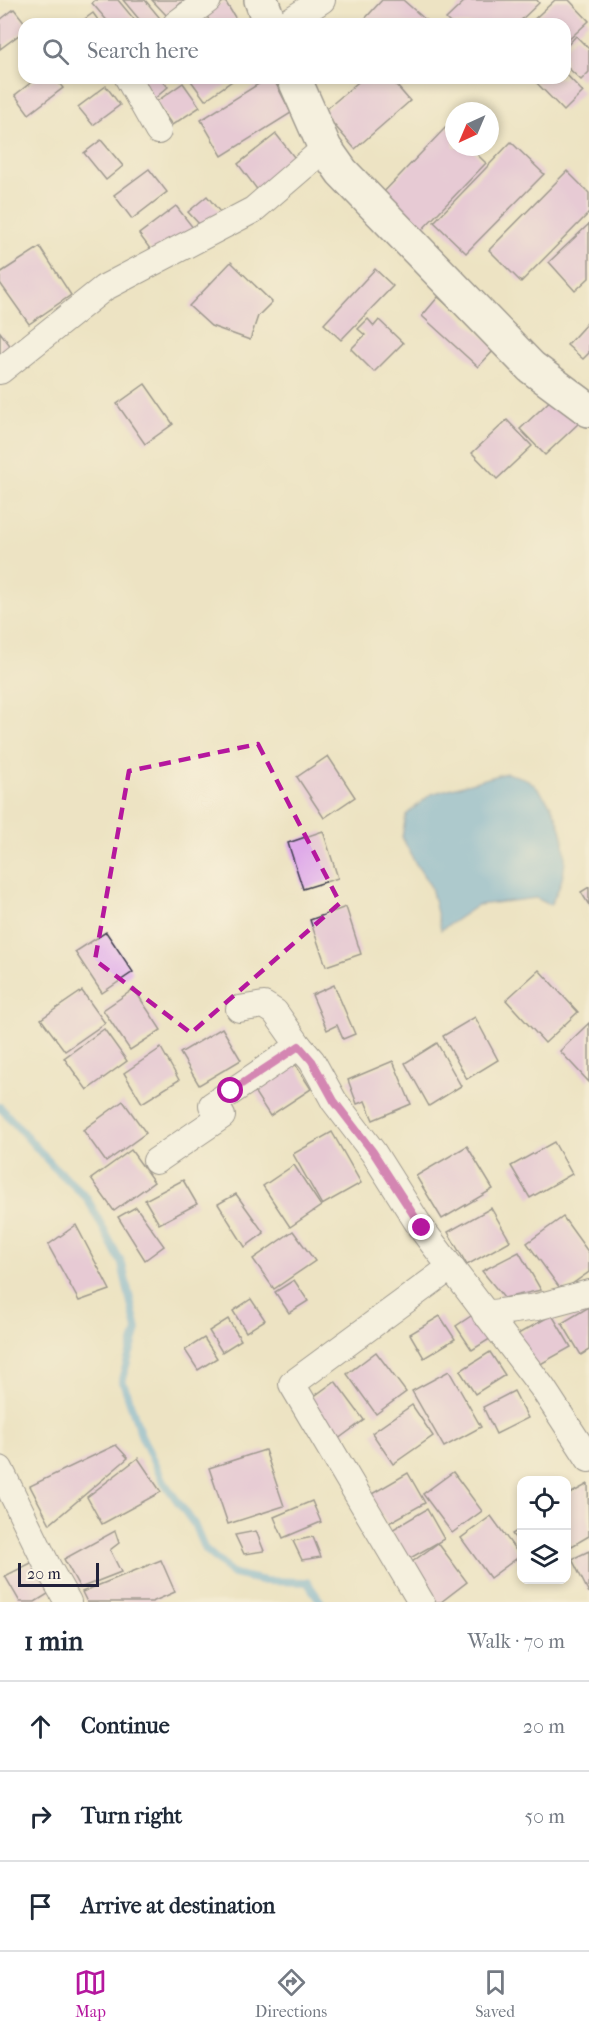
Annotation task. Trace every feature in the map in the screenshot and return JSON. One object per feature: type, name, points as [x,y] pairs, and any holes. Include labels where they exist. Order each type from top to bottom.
[{"type":"street","points":[[184,18],[208,0]]},
{"type":"street","points":[[261,0],[268,18]]},
{"type":"street","points":[[294,18],[322,0]]},
{"type":"street","points":[[131,84],[158,131]]},
{"type":"street","points":[[297,84],[325,148],[342,172],[531,367],[588,408]]},
{"type":"street","points":[[0,371],[104,288],[253,210],[325,148]]},
{"type":"street","points":[[239,1009],[264,1005],[275,1012],[312,1061],[334,1101],[373,1152],[422,1228],[542,1387],[589,1459]]},
{"type":"street","points":[[156,1161],[222,1116],[212,1105],[299,1046]]},
{"type":"street","points":[[421,1602],[292,1384],[451,1268]]},
{"type":"street","points":[[485,1314],[537,1307],[589,1293]]},
{"type":"street","points":[[0,1470],[68,1602]]},
{"type":"highlighted area","points":[[258,744],[340,903],[191,1033],[95,960],[129,771]]},
{"type":"water","points":[[506,773],[531,782],[550,804],[556,816],[561,829],[565,854],[562,880],[557,893],[550,905],[536,898],[478,905],[441,930],[431,887],[402,837],[406,815],[431,794]]},
{"type":"building","points":[[95,0],[118,0],[133,18],[105,18],[92,3]]},
{"type":"building","points":[[123,0],[145,0],[160,18],[138,18]]},
{"type":"building","points":[[152,0],[184,0],[167,16]]},
{"type":"building","points":[[382,0],[403,0],[423,18],[366,18]]},
{"type":"building","points":[[466,0],[537,0],[539,3],[523,18],[447,18]]},
{"type":"building","points":[[555,0],[569,0],[589,21],[571,38],[571,18],[536,18]]},
{"type":"building","points":[[225,1],[235,18],[208,18],[205,12]]},
{"type":"building","points":[[14,9],[21,18],[18,18],[18,36],[0,49],[0,20]]},
{"type":"building","points":[[93,13],[97,18],[86,18]]},
{"type":"building","points":[[576,36],[589,49],[589,72],[581,80],[571,71],[571,41]]},
{"type":"building","points":[[571,79],[583,92],[564,111],[538,84],[571,84]]},
{"type":"building","points":[[29,84],[60,84],[63,88],[29,114],[15,95]]},
{"type":"building","points":[[145,84],[165,84],[168,87],[153,100]]},
{"type":"building","points":[[184,84],[200,107],[172,125],[156,102]]},
{"type":"building","points":[[193,84],[228,84],[205,100]]},
{"type":"building","points":[[258,84],[276,84],[291,113],[222,156],[201,120]]},
{"type":"building","points":[[356,84],[395,84],[410,101],[355,149],[323,112]]},
{"type":"building","points":[[106,86],[120,105],[93,125],[78,107]]},
{"type":"building","points":[[445,128],[445,156],[479,156],[486,163],[417,235],[378,198]]},
{"type":"building","points":[[276,134],[298,162],[259,192],[238,164]]},
{"type":"building","points":[[101,140],[123,166],[106,180],[84,153]]},
{"type":"building","points":[[511,142],[544,174],[466,253],[434,222]]},
{"type":"building","points":[[149,169],[167,192],[132,219],[114,195]]},
{"type":"building","points":[[567,171],[589,193],[589,213],[521,282],[489,250]]},
{"type":"building","points":[[207,196],[220,212],[201,226],[188,212]]},
{"type":"building","points":[[176,206],[194,229],[156,257],[139,234]]},
{"type":"building","points":[[589,224],[589,278],[575,291],[549,262]]},
{"type":"building","points":[[40,247],[71,295],[29,324],[0,283],[0,273]]},
{"type":"building","points":[[231,262],[272,302],[258,316],[250,340],[211,326],[189,306]]},
{"type":"building","points":[[375,269],[393,286],[341,340],[324,324]]},
{"type":"building","points":[[438,297],[496,348],[478,367],[422,316]]},
{"type":"building","points":[[368,319],[374,326],[379,320],[403,343],[374,372],[351,349],[365,335],[358,329]]},
{"type":"building","points":[[589,321],[589,353],[583,359],[567,345]]},
{"type":"building","points":[[0,332],[12,348],[0,357]]},
{"type":"building","points":[[145,384],[173,424],[145,444],[117,404]]},
{"type":"building","points":[[555,396],[580,422],[545,455],[520,429]]},
{"type":"building","points":[[507,420],[532,446],[497,479],[472,453]]},
{"type":"building","points":[[328,756],[355,797],[324,818],[297,777]]},
{"type":"building","points":[[323,831],[338,878],[303,889],[288,843]]},
{"type":"building","points":[[589,887],[589,905],[581,892]]},
{"type":"building","points":[[346,907],[361,954],[326,966],[310,920]]},
{"type":"building","points":[[106,932],[133,972],[102,993],[75,952]]},
{"type":"building","points":[[539,970],[578,1012],[545,1043],[506,1000]]},
{"type":"building","points":[[334,985],[355,1034],[343,1039],[337,1025],[327,1030],[312,995]]},
{"type":"building","points":[[134,989],[161,1030],[130,1050],[103,1010]]},
{"type":"building","points":[[82,991],[105,1023],[65,1051],[41,1019]]},
{"type":"building","points":[[475,1017],[498,1060],[467,1079],[443,1036]]},
{"type":"building","points":[[589,1023],[589,1082],[560,1051]]},
{"type":"building","points":[[222,1028],[241,1060],[199,1085],[180,1053]]},
{"type":"building","points":[[104,1029],[127,1061],[87,1090],[64,1058]]},
{"type":"building","points":[[437,1043],[461,1086],[429,1106],[405,1063]]},
{"type":"building","points":[[161,1048],[179,1080],[142,1103],[124,1073]]},
{"type":"building","points":[[291,1058],[311,1089],[270,1116],[250,1085]]},
{"type":"building","points":[[393,1061],[411,1104],[373,1120],[365,1101],[357,1104],[348,1080]]},
{"type":"building","points":[[123,1101],[146,1133],[106,1162],[83,1130]]},
{"type":"building","points":[[332,1132],[361,1183],[322,1205],[293,1154]]},
{"type":"building","points":[[554,1142],[572,1174],[530,1198],[511,1166]]},
{"type":"building","points":[[467,1146],[493,1189],[442,1219],[416,1176]]},
{"type":"building","points":[[131,1150],[154,1182],[114,1211],[91,1179]]},
{"type":"building","points":[[294,1165],[321,1206],[290,1227],[263,1186]]},
{"type":"building","points":[[183,1180],[197,1204],[159,1224],[145,1200]]},
{"type":"building","points":[[236,1194],[264,1233],[245,1247],[218,1204]]},
{"type":"building","points":[[136,1207],[164,1246],[145,1260],[118,1217]]},
{"type":"building","points":[[491,1208],[510,1241],[467,1265],[448,1232]]},
{"type":"building","points":[[563,1217],[589,1253],[589,1272],[562,1291],[527,1243]]},
{"type":"building","points":[[76,1225],[110,1290],[79,1301],[48,1245]]},
{"type":"building","points":[[293,1231],[315,1261],[274,1289],[253,1259]]},
{"type":"building","points":[[519,1252],[541,1290],[504,1298],[482,1271]]},
{"type":"building","points":[[294,1280],[308,1301],[289,1313],[275,1292]]},
{"type":"building","points":[[251,1299],[265,1320],[246,1332],[233,1311]]},
{"type":"building","points":[[589,1307],[589,1350],[581,1355],[562,1323]]},
{"type":"building","points":[[477,1312],[493,1337],[472,1350],[456,1326]]},
{"type":"building","points":[[552,1315],[571,1347],[528,1371],[509,1339]]},
{"type":"building","points":[[440,1316],[455,1339],[424,1358],[410,1334]]},
{"type":"building","points":[[228,1319],[241,1340],[222,1352],[209,1331]]},
{"type":"building","points":[[204,1338],[217,1358],[198,1370],[185,1350]]},
{"type":"building","points":[[376,1352],[406,1392],[376,1414],[347,1374]]},
{"type":"building","points":[[490,1352],[505,1375],[475,1394],[460,1371]]},
{"type":"building","points":[[449,1371],[481,1427],[444,1447],[412,1391]]},
{"type":"building","points":[[335,1381],[364,1420],[334,1442],[305,1403]]},
{"type":"building","points":[[514,1391],[528,1418],[496,1434],[483,1407]]},
{"type":"building","points":[[412,1405],[433,1436],[393,1464],[372,1433]]},
{"type":"building","points":[[116,1445],[128,1458],[50,1524],[30,1486]]},
{"type":"building","points":[[265,1450],[284,1506],[228,1524],[209,1468]]},
{"type":"building","points":[[138,1458],[161,1492],[102,1524],[87,1497]]},
{"type":"building","points":[[453,1472],[482,1511],[452,1533],[423,1494]]},
{"type":"building","points":[[408,1473],[425,1503],[387,1524],[370,1495]]},
{"type":"building","points":[[588,1484],[589,1536],[572,1546],[571,1544],[571,1493]]},
{"type":"building","points":[[312,1501],[321,1522],[283,1538],[274,1517]]},
{"type":"building","points":[[427,1509],[444,1539],[407,1560],[390,1531]]},
{"type":"building","points":[[491,1516],[517,1552],[517,1558],[490,1578],[461,1538]]},
{"type":"building","points":[[115,1531],[119,1543],[110,1550],[121,1572],[80,1588],[64,1559]]},
{"type":"building","points":[[256,1531],[264,1551],[244,1554],[235,1535]]},
{"type":"building","points":[[517,1531],[517,1540],[512,1534]]},
{"type":"building","points":[[313,1537],[321,1557],[302,1560],[293,1541]]},
{"type":"building","points":[[438,1543],[467,1582],[441,1602],[436,1602],[408,1565]]},
{"type":"building","points":[[589,1551],[589,1593],[572,1559]]},
{"type":"building","points":[[39,1559],[56,1589],[35,1602],[20,1602],[5,1576]]},
{"type":"building","points":[[161,1560],[175,1592],[152,1602],[87,1602],[82,1592]]},
{"type":"waterway","points":[[0,1107],[53,1166],[87,1198],[122,1264],[137,1330],[122,1379],[141,1435],[163,1481],[194,1524],[204,1548],[233,1574],[265,1581],[307,1582],[321,1602]]},
{"type":"route","points":[[231,1091],[299,1046],[312,1061],[334,1101],[373,1152],[422,1228]]}]
